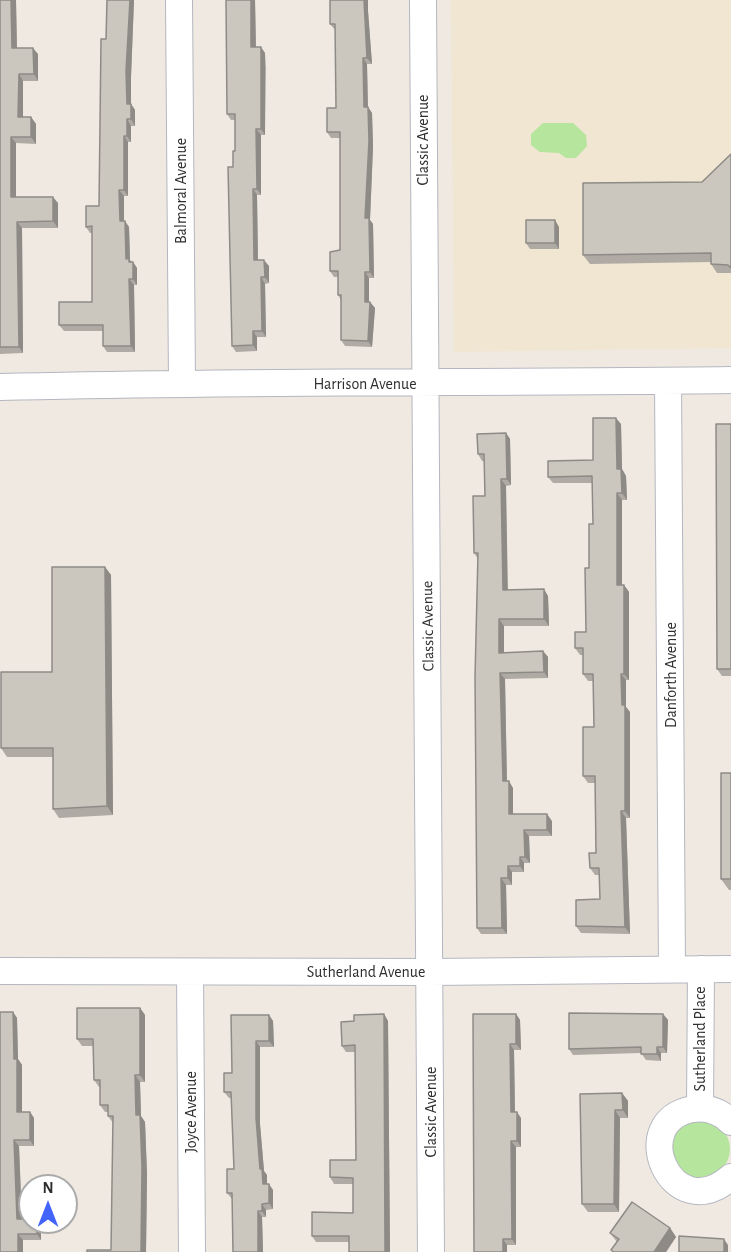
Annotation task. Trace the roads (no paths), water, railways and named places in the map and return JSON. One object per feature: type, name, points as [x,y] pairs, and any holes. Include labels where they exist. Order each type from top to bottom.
[{"type":"street","name":"Balmoral Avenue","points":[[179,0],[182,383]]},
{"type":"street","name":"Classic Avenue","points":[[423,0],[431,1252]]},
{"type":"street","name":"Harrison Avenue","points":[[0,387],[182,383],[426,384],[731,380]]},
{"type":"street","name":"Danforth Avenue","points":[[668,381],[672,969]]},
{"type":"street","name":"Sutherland Place","points":[[700,1108],[701,969]]},
{"type":"street","name":"Sutherland Avenue","points":[[0,971],[190,973],[731,969]]},
{"type":"street","name":"Joyce Avenue","points":[[190,973],[192,1252]]},
{"type":"street","name":"Sutherland Place","points":[[731,1122],[713,1110],[700,1108],[686,1111],[674,1118],[665,1128],[660,1141],[659,1155],[663,1168],[671,1179],[683,1187],[696,1191],[710,1190],[731,1177]]}]
